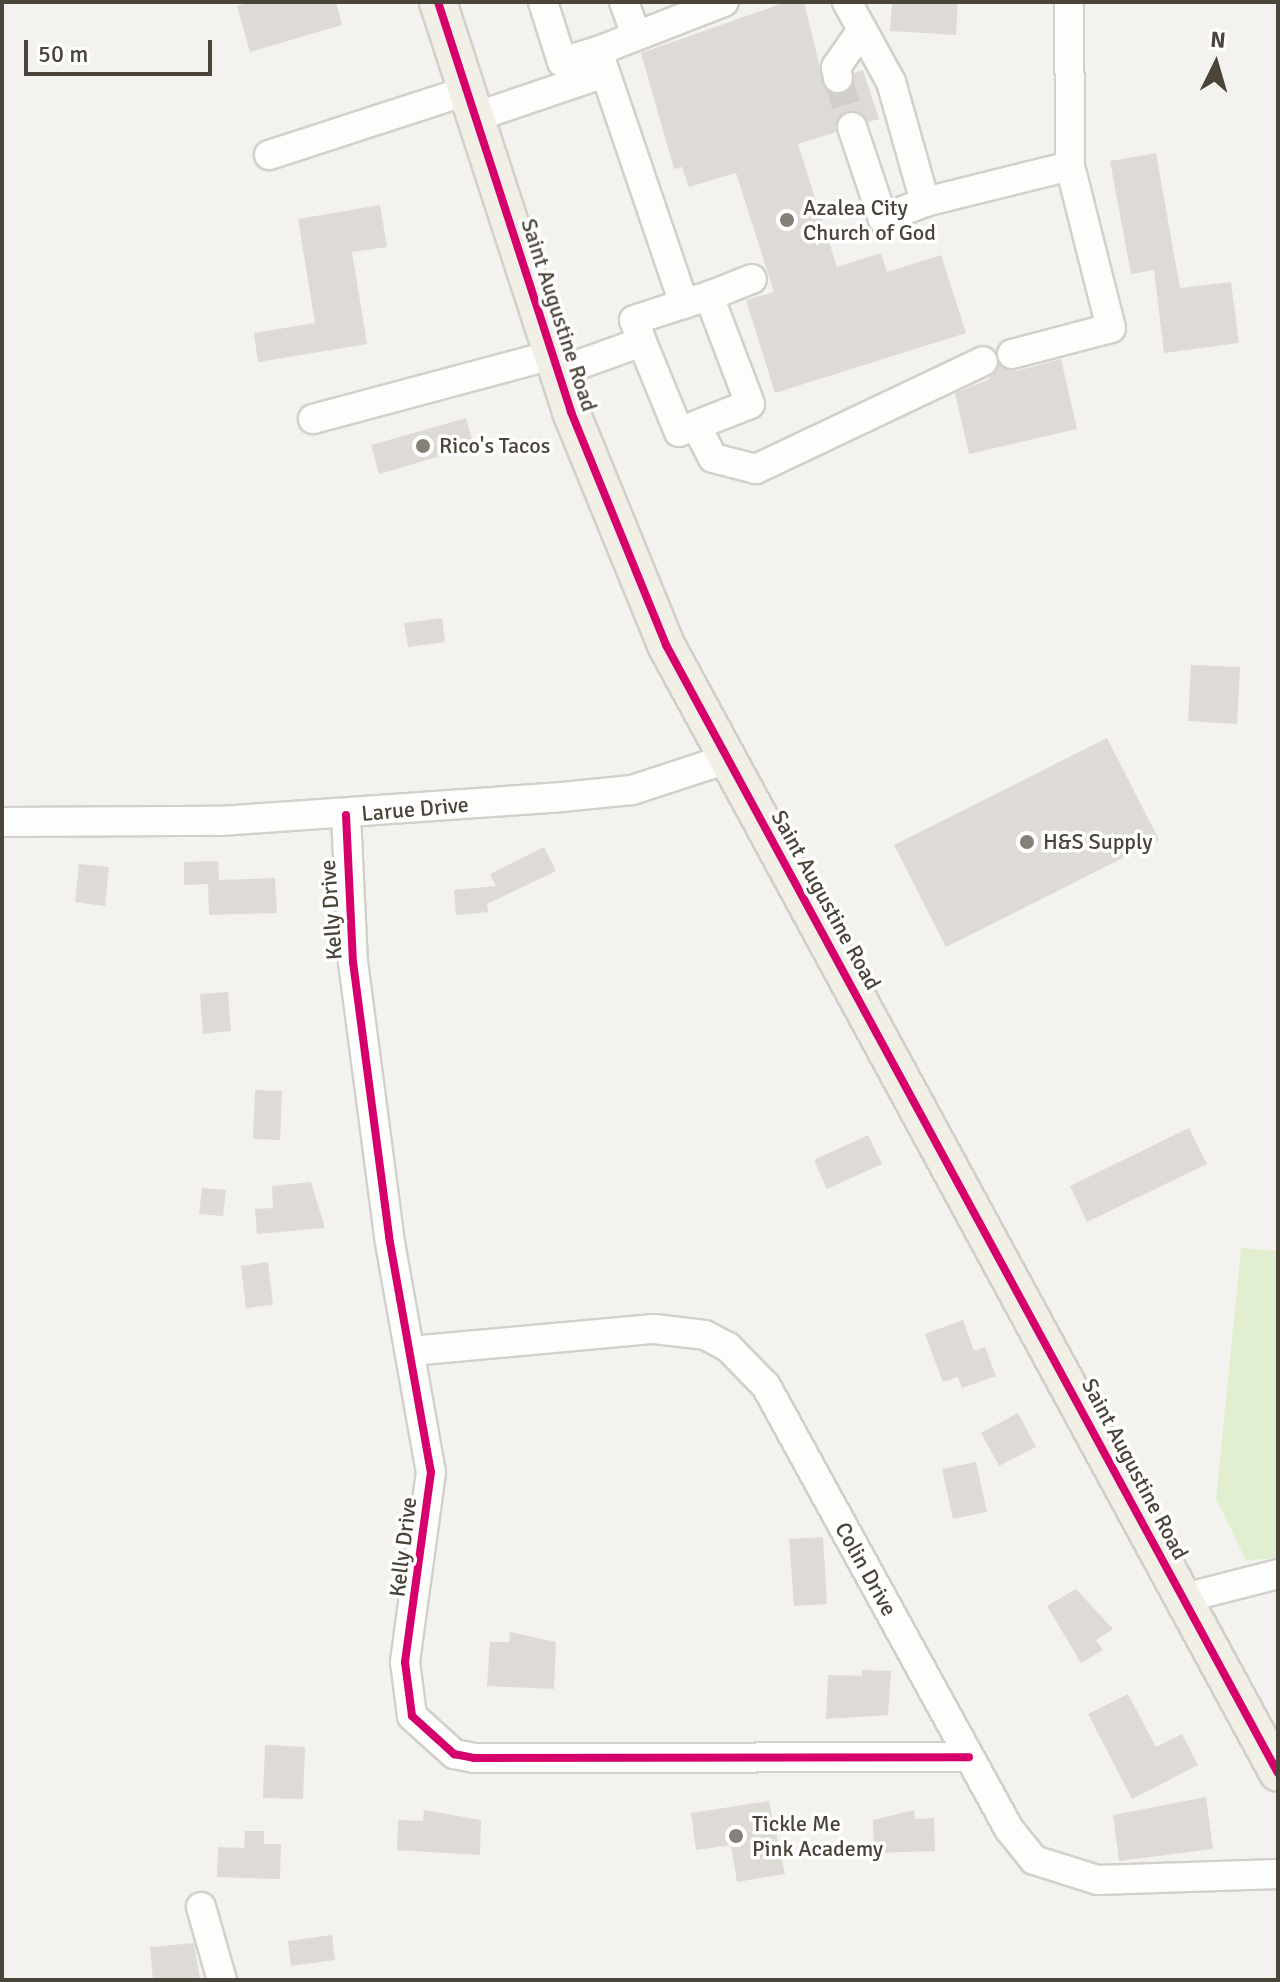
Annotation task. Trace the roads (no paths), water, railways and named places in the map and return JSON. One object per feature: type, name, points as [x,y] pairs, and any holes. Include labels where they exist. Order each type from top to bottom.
[{"type":"main road","name":"Saint Augustine Road","points":[[448,11],[471,104],[555,364],[666,645],[1278,1773]]},
{"type":"street","points":[[543,2],[562,62],[602,62]]},
{"type":"street","points":[[624,2],[636,35]]},
{"type":"street","points":[[269,155],[471,104],[602,62],[636,35],[724,2]]},
{"type":"street","points":[[847,2],[891,82],[925,202]]},
{"type":"street","points":[[1012,354],[1111,328],[1070,166],[1069,2]]},
{"type":"street","points":[[838,78],[836,67],[862,30]]},
{"type":"street","points":[[602,62],[696,300],[750,404],[679,432],[634,320],[696,300],[752,279]]},
{"type":"street","points":[[852,127],[883,219],[925,202],[1070,166]]},
{"type":"street","points":[[313,419],[642,342]]},
{"type":"street","points":[[696,426],[713,458],[756,469],[983,361]]},
{"type":"street","name":"Larue Drive","points":[[2,822],[346,815],[632,790],[727,759]]},
{"type":"street","name":"Kelly Drive","points":[[346,815],[353,962],[431,1472],[403,1687],[412,1716],[433,1739],[474,1758],[969,1757]]},
{"type":"street","name":"Colin Drive","points":[[411,1351],[654,1329],[705,1335],[728,1347],[766,1386],[1009,1829],[1034,1860],[1062,1874],[1098,1880],[1278,1874]]},
{"type":"street","points":[[1184,1598],[1278,1574]]},
{"type":"street","points":[[201,1907],[222,1980]]},
{"type":"tunnel","points":[[838,78],[852,127]]},
{"type":"place","name":"Azalea City Church of God","points":[[787,220]]},
{"type":"place","name":"Rico's Tacos","points":[[423,446]]},
{"type":"place","name":"H&S Supply","points":[[1027,842]]},
{"type":"place","name":"Tickle Me Pink Academy","points":[[736,1836]]}]
